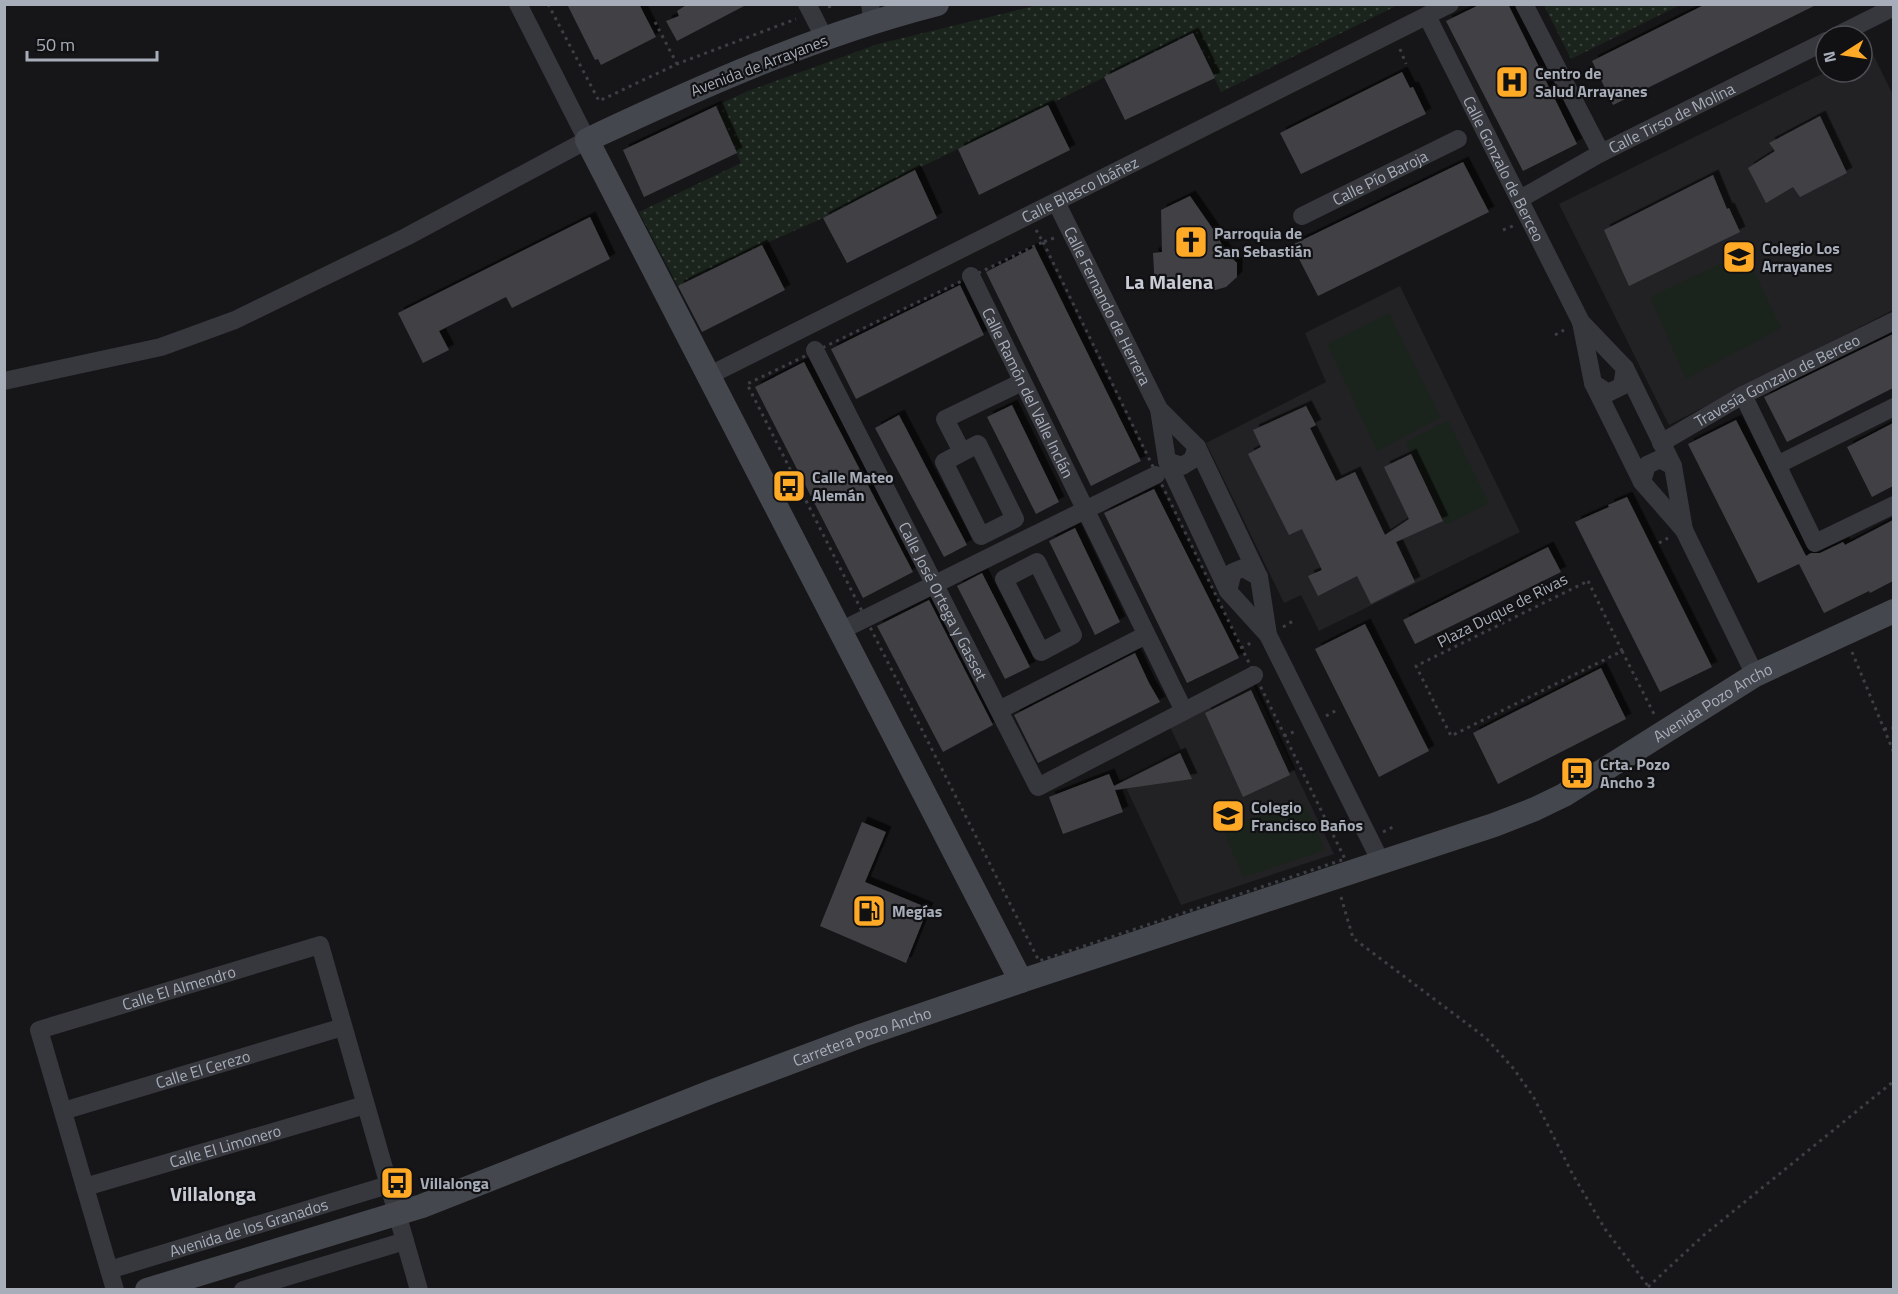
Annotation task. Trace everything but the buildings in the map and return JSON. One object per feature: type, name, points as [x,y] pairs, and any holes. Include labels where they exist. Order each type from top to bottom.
[{"type":"main road","name":"Avenida de Arrayanes","points":[[587,140],[700,87],[825,39],[872,14],[936,4]]},
{"type":"main road","points":[[587,140],[1021,981]]},
{"type":"main road","name":"Avenida Pozo Ancho","points":[[1335,878],[1535,809],[1564,795],[1755,675],[1893,611]]},
{"type":"main road","name":"Carretera Pozo Ancho","points":[[397,1215],[863,1035],[1335,878]]},
{"type":"main road","name":"Avenida de los Granados","points":[[147,1290],[397,1215]]},
{"type":"street","points":[[4,381],[161,347],[235,320],[405,237],[587,140],[518,4]]},
{"type":"street","name":"Calle Blasco Ibáñez","points":[[708,376],[1450,4]]},
{"type":"street","points":[[1524,4],[1601,153]]},
{"type":"street","points":[[809,9],[825,39]]},
{"type":"street","points":[[1861,24],[1893,9]]},
{"type":"street","name":"Calle Gonzalo de Berceo","points":[[1427,16],[1581,321],[1593,383],[1642,482],[1684,530],[1755,675]]},
{"type":"street","name":"Calle Tirso de Molina","points":[[1520,199],[1601,153],[1814,47]]},
{"type":"street","name":"Calle Pío Baroja","points":[[1302,216],[1458,139]]},
{"type":"street","name":"Calle Fernando de Herrera","points":[[1056,202],[1159,409],[1197,447],[1259,577],[1268,635]]},
{"type":"street","name":"Calle Ramón del Valle Inclán","points":[[971,276],[1184,711]]},
{"type":"street","name":"Calle Gonzalo de Berceo","points":[[1581,321],[1625,368],[1672,466],[1684,530]]},
{"type":"street","name":"Travesía Gonzalo de Berceo","points":[[1661,443],[1743,394],[1893,321]]},
{"type":"street","name":"Calle José Ortega y Gasset","points":[[815,351],[1038,787],[1184,711]]},
{"type":"street","points":[[1593,383],[1608,393],[1622,387],[1625,368]]},
{"type":"street","points":[[962,452],[945,419],[1022,382]]},
{"type":"street","points":[[1743,394],[1815,543],[1893,505]]},
{"type":"street","points":[[1777,465],[1893,406]]},
{"type":"street","name":"Calle Fernando de Herrera","points":[[1159,409],[1161,468],[1228,591],[1268,635],[1381,862]]},
{"type":"street","points":[[978,444],[1015,519],[981,536],[944,462],[962,452],[978,444]]},
{"type":"street","points":[[840,631],[1085,510],[1161,468],[1182,466],[1192,460],[1197,447]]},
{"type":"street","points":[[1642,482],[1647,465],[1660,459],[1672,466]]},
{"type":"street","points":[[1000,527],[1022,570]]},
{"type":"street","points":[[1037,562],[1073,635],[1041,652],[1004,579],[1022,570],[1037,562]]},
{"type":"street","points":[[1228,591],[1233,572],[1243,568],[1259,577]]},
{"type":"street","points":[[999,710],[1146,635]]},
{"type":"street","points":[[1059,643],[1074,672]]},
{"type":"street","points":[[1184,711],[1254,675]]},
{"type":"street","name":"Calle El Almendro","points":[[63,1111],[39,1030],[320,945],[343,1027]]},
{"type":"street","points":[[343,1027],[420,1290]]},
{"type":"street","name":"Calle El Cerezo","points":[[63,1111],[343,1027]]},
{"type":"street","name":"Calle El Limonero","points":[[85,1187],[365,1105]]},
{"type":"street","points":[[63,1111],[115,1290]]},
{"type":"street","name":"Avenida de los Granados","points":[[109,1270],[388,1185]]},
{"type":"street","points":[[243,1290],[405,1241]]},
{"type":"path","points":[[548,4],[599,100],[677,64],[809,9],[837,4]]},
{"type":"path","points":[[655,22],[677,64]]},
{"type":"path","name":"Plaza Duque de Rivas","points":[[1588,580],[1622,651],[1451,736],[1416,666],[1588,580]]},
{"type":"path","points":[[1845,634],[1893,753]]},
{"type":"path","points":[[1622,651],[1656,717]]},
{"type":"path","points":[[1884,729],[1893,728]]},
{"type":"path","points":[[1335,878],[1353,938],[1486,1038],[1513,1068],[1533,1096],[1605,1229],[1649,1288],[1704,1234],[1893,1081]]},
{"type":"shaded area","points":[[1038,5],[1398,5],[1221,92],[1193,34],[915,170],[823,218],[678,286],[639,212],[741,163],[716,106],[748,91],[878,44]]},
{"type":"shaded area","points":[[1544,5],[1680,5],[1571,59]]},
{"type":"shaded area","name":"Colegio Los Arrayanes","points":[[1874,56],[1893,95],[1893,310],[1669,425],[1559,204],[1814,78],[1814,84],[1874,84]]},
{"type":"shaded area","points":[[1745,252],[1781,328],[1686,379],[1650,297]]},
{"type":"shaded area","points":[[1400,286],[1520,532],[1319,631],[1301,595],[1284,603],[1206,443],[1326,382],[1305,333]]},
{"type":"shaded area","points":[[1389,313],[1441,417],[1377,451],[1327,344]]},
{"type":"shaded area","points":[[1448,420],[1489,503],[1446,525],[1406,442]]},
{"type":"shaded area","name":"Colegio Francisco Baños","points":[[1253,684],[1334,854],[1181,905],[1122,779],[1181,750],[1169,725]]},
{"type":"shaded area","points":[[1304,803],[1325,850],[1243,877],[1222,827]]},
{"type":"place","name":"Centro de Salud Arrayanes","points":[[1512,82]]},
{"type":"place","name":"Parroquia de San Sebastián","points":[[1191,242]]},
{"type":"place","name":"Colegio Los Arrayanes","points":[[1739,257]]},
{"type":"place","name":"Calle Mateo Alemán","points":[[789,486]]},
{"type":"place","name":"Crta. Pozo Ancho 3","points":[[1577,773]]},
{"type":"place","name":"Colegio Francisco Baños","points":[[1228,816]]},
{"type":"place","name":"Megías","points":[[869,911]]},
{"type":"place","name":"Villalonga","points":[[397,1183]]},
{"type":"district","name":"La Malena","points":[[1169,281]]},
{"type":"district","name":"Villalonga","points":[[213,1193]]}]
